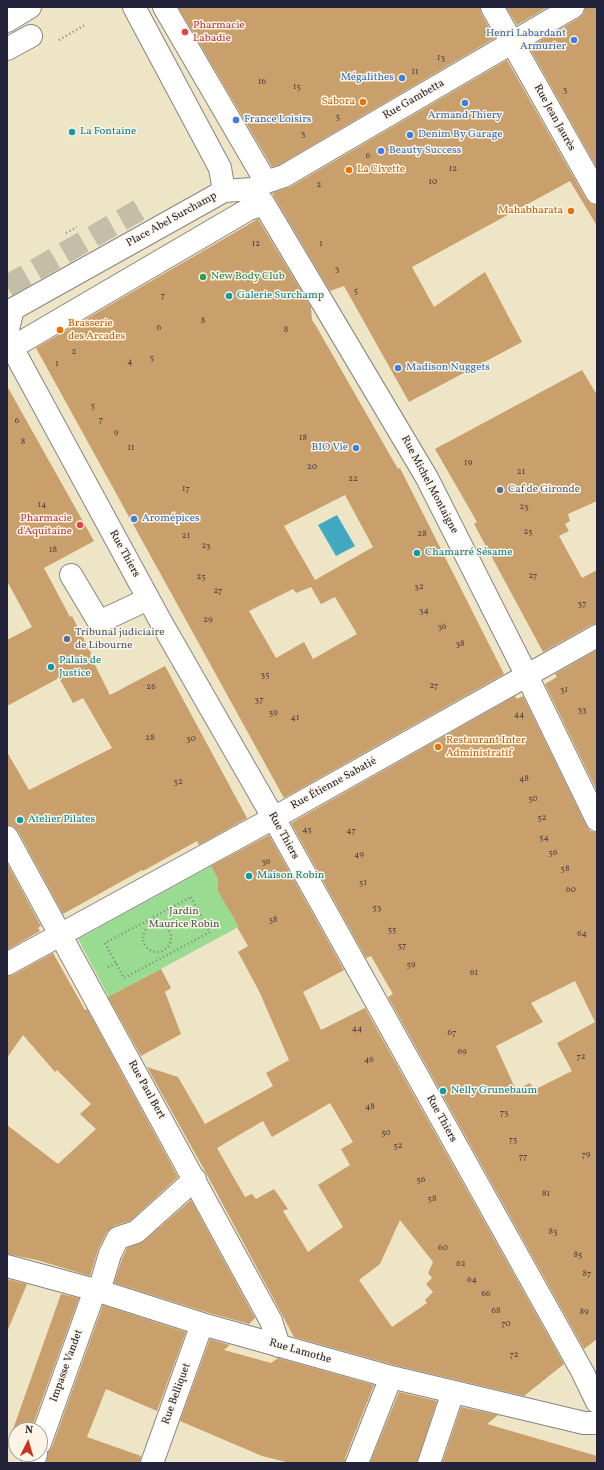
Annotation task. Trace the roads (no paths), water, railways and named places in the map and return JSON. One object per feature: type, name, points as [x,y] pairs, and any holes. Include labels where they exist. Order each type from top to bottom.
[{"type":"street","points":[[7,21],[30,7]]},
{"type":"street","name":"Place Abel Surchamp","points":[[10,304],[224,191],[220,168],[134,7]]},
{"type":"street","points":[[164,7],[261,191]]},
{"type":"street","name":"Rue Jean Jaurès","points":[[492,7],[597,193]]},
{"type":"street","name":"Rue Gambetta","points":[[261,191],[284,176],[573,7]]},
{"type":"street","points":[[7,49],[31,36]]},
{"type":"street","points":[[224,191],[261,191]]},
{"type":"street","points":[[10,304],[9,337],[249,209],[261,191]]},
{"type":"street","name":"Rue Michel Montaigne","points":[[261,191],[427,478],[527,676],[597,820]]},
{"type":"street","name":"Rue Thiers","points":[[9,337],[15,353],[148,599],[280,831],[582,1370],[597,1402]]},
{"type":"street","points":[[71,575],[100,622],[148,599]]},
{"type":"street","name":"Rue Étienne Sabatié","points":[[7,964],[597,636]]},
{"type":"street","name":"Rue Paul Bert","points":[[7,837],[59,935],[271,1321],[279,1346]]},
{"type":"street","name":"Impasse Vandet","points":[[48,1422],[110,1254],[118,1238],[136,1232],[194,1179]]},
{"type":"street","name":"Rue Lamothe","points":[[7,1266],[97,1290],[202,1324],[391,1377],[584,1423],[597,1423]]},
{"type":"street","name":"Rue Belliquet","points":[[152,1463],[202,1324]]},
{"type":"street","points":[[356,1463],[391,1377]]},
{"type":"street","points":[[429,1463],[453,1392]]},
{"type":"water","points":[[337,515],[355,546],[336,556],[318,525]]},
{"type":"tunnel","points":[[7,286],[139,210]]},
{"type":"place","name":"Pharmacie Labadie","points":[[185,32]]},
{"type":"place","name":"Henri Labardant Armurier","points":[[574,40]]},
{"type":"place","name":"Mégalithes","points":[[402,78]]},
{"type":"place","name":"Sabora","points":[[363,102]]},
{"type":"place","name":"Armand Thiery","points":[[465,103]]},
{"type":"place","name":"France Loisirs","points":[[236,120]]},
{"type":"place","name":"La Fontaine","points":[[72,132]]},
{"type":"place","name":"Denim By Garage","points":[[410,135]]},
{"type":"place","name":"Beauty Success","points":[[381,151]]},
{"type":"place","name":"La Civette","points":[[349,170]]},
{"type":"place","name":"Mahabharata","points":[[571,211]]},
{"type":"place","name":"New Body Club","points":[[203,277]]},
{"type":"place","name":"Galerie Surchamp","points":[[229,296]]},
{"type":"place","name":"Brasserie des Arcades","points":[[60,330]]},
{"type":"place","name":"Madison Nuggets","points":[[398,368]]},
{"type":"place","name":"BIO Vie","points":[[356,448]]},
{"type":"place","name":"Caf de Gironde","points":[[500,490]]},
{"type":"place","name":"Aromépices","points":[[134,519]]},
{"type":"place","name":"Pharmacie d'Aquitaine","points":[[80,525]]},
{"type":"place","name":"Chamarré Sésame","points":[[417,553]]},
{"type":"place","name":"Tribunal judiciaire de Libourne","points":[[67,639]]},
{"type":"place","name":"Palais de Justice","points":[[51,667]]},
{"type":"place","name":"Restaurant Inter Administratif","points":[[438,747]]},
{"type":"place","name":"Atelier Pilates","points":[[20,820]]},
{"type":"place","name":"Maison Robin","points":[[249,876]]},
{"type":"place","name":"Nelly Grunebaum","points":[[443,1091]]},
{"type":"park label","name":"Jardin Maurice Robin","points":[[184,918]]}]
